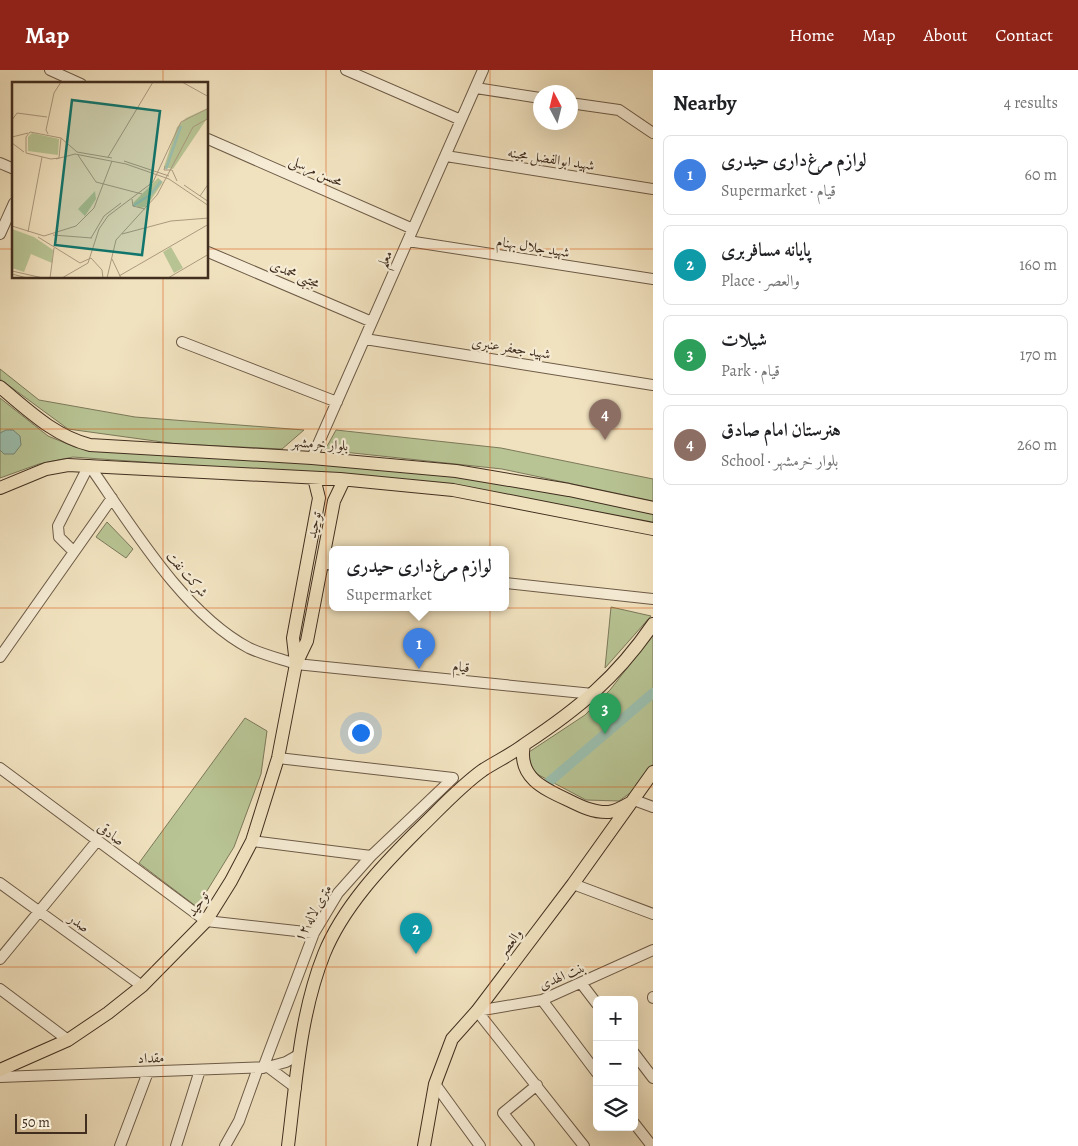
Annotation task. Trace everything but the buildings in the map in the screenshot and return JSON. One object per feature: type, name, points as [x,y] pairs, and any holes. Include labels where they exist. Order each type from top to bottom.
[{"type":"main road","name":"بلوار خرمشهر","points":[[0,387],[52,430],[69,439],[90,445],[312,458],[456,471],[569,490],[653,508]]},
{"type":"main road","points":[[0,488],[46,469],[68,465],[314,478],[453,490],[653,529]]},
{"type":"main road","name":"توحید","points":[[296,664],[292,638],[320,498],[314,478]]},
{"type":"main road","name":"توحید","points":[[0,1070],[68,1040],[108,1013],[142,986],[206,921],[231,881],[252,841],[278,758],[296,664],[307,641],[327,564],[334,501],[344,480]]},
{"type":"main road","points":[[320,498],[330,498],[334,501]]},
{"type":"main road","points":[[288,1146],[300,1054],[312,990],[324,953],[341,920],[368,884],[404,844],[467,783],[524,745],[593,694],[619,668],[653,624]]},
{"type":"main road","points":[[524,745],[523,760],[526,770],[534,782],[542,788],[582,807],[597,811],[609,812],[619,809],[634,800]]},
{"type":"main road","name":"والعصر","points":[[424,1146],[435,1084],[443,1058],[452,1039],[478,1011],[573,884],[653,772]]},
{"type":"street","points":[[50,70],[69,77]]},
{"type":"street","points":[[346,70],[461,120]]},
{"type":"street","name":"معلم","points":[[312,458],[484,70]]},
{"type":"street","points":[[476,88],[533,97]]},
{"type":"street","points":[[578,104],[619,110],[653,133]]},
{"type":"street","name":"محسن مرسلی","points":[[209,139],[413,229]]},
{"type":"street","name":"شهید ابوالفضل مجینه","points":[[446,156],[653,189]]},
{"type":"street","points":[[0,163],[12,168]]},
{"type":"street","points":[[0,234],[12,207]]},
{"type":"street","name":"شهید جلال بهنام","points":[[408,241],[653,279]]},
{"type":"street","name":"مجتبی محمدی","points":[[209,252],[372,322]]},
{"type":"street","name":"شهید جعفر عنبری","points":[[365,339],[653,385]]},
{"type":"street","points":[[182,342],[337,402]]},
{"type":"street","points":[[74,552],[59,537],[58,526],[89,465]]},
{"type":"street","name":"شرکت نفت","points":[[89,465],[162,567],[209,621],[250,648],[296,664]]},
{"type":"street","points":[[0,657],[112,498]]},
{"type":"street","points":[[509,583],[653,599]]},
{"type":"street","name":"قیام","points":[[296,664],[593,694]]},
{"type":"street","name":"۱۲ متری لاله","points":[[225,1146],[239,1121],[263,1068],[314,933],[338,893],[371,856],[453,778],[278,758]]},
{"type":"street","name":"صادقی","points":[[0,768],[206,921]]},
{"type":"street","points":[[634,800],[653,807]]},
{"type":"street","points":[[0,959],[97,841]]},
{"type":"street","points":[[252,841],[371,856]]},
{"type":"street","name":"صدر","points":[[0,883],[142,986]]},
{"type":"street","points":[[573,884],[653,914]]},
{"type":"street","points":[[206,921],[314,933]]},
{"type":"street","name":"بنت الهدی","points":[[478,1011],[542,1000],[653,950]]},
{"type":"street","points":[[581,983],[593,999]]},
{"type":"street","points":[[0,989],[68,1040]]},
{"type":"street","points":[[542,1000],[593,1068]]},
{"type":"street","points":[[478,1011],[584,1146]]},
{"type":"street","name":"مقداد","points":[[0,1077],[263,1068],[286,1062],[300,1054]]},
{"type":"street","points":[[638,1058],[653,1078]]},
{"type":"street","points":[[263,1068],[296,1088]]},
{"type":"street","points":[[176,1146],[200,1070]]},
{"type":"street","points":[[120,1146],[148,1072]]},
{"type":"street","points":[[435,1084],[480,1146]]},
{"type":"street","points":[[529,1146],[503,1114],[537,1085]]},
{"type":"street","points":[[638,1128],[652,1146]]},
{"type":"shaded area","points":[[0,369],[39,400],[135,417],[304,430],[282,449],[177,444],[68,429],[0,379]]},
{"type":"shaded area","points":[[0,398],[48,436],[75,447],[312,462],[456,475],[568,494],[653,513],[653,524],[342,476],[73,457],[39,464],[0,478]]},
{"type":"shaded area","points":[[6,430],[13,430],[20,436],[21,445],[14,454],[4,454],[0,450],[0,433]]},
{"type":"shaded area","points":[[336,430],[501,448],[653,479],[653,501],[502,469],[325,450]]},
{"type":"shaded area","points":[[107,522],[133,549],[126,558],[96,537]]},
{"type":"shaded area","points":[[611,607],[651,616],[605,668]]},
{"type":"shaded area","points":[[653,635],[653,764],[637,788],[619,801],[586,800],[535,773],[530,762],[529,752],[585,715],[610,690]]},
{"type":"shaded area","points":[[245,718],[267,731],[261,774],[234,847],[197,907],[139,863]]},
{"type":"waterway","points":[[542,788],[653,693]]},
{"type":"place","name":"هنرستان امام صادق","points":[[605,440]]},
{"type":"place","name":"لوازم مرغ‌داری حیدری","points":[[419,669]]},
{"type":"place","name":"شیلات","points":[[605,734]]},
{"type":"place","name":"پایانه مسافربری","points":[[416,954]]}]
